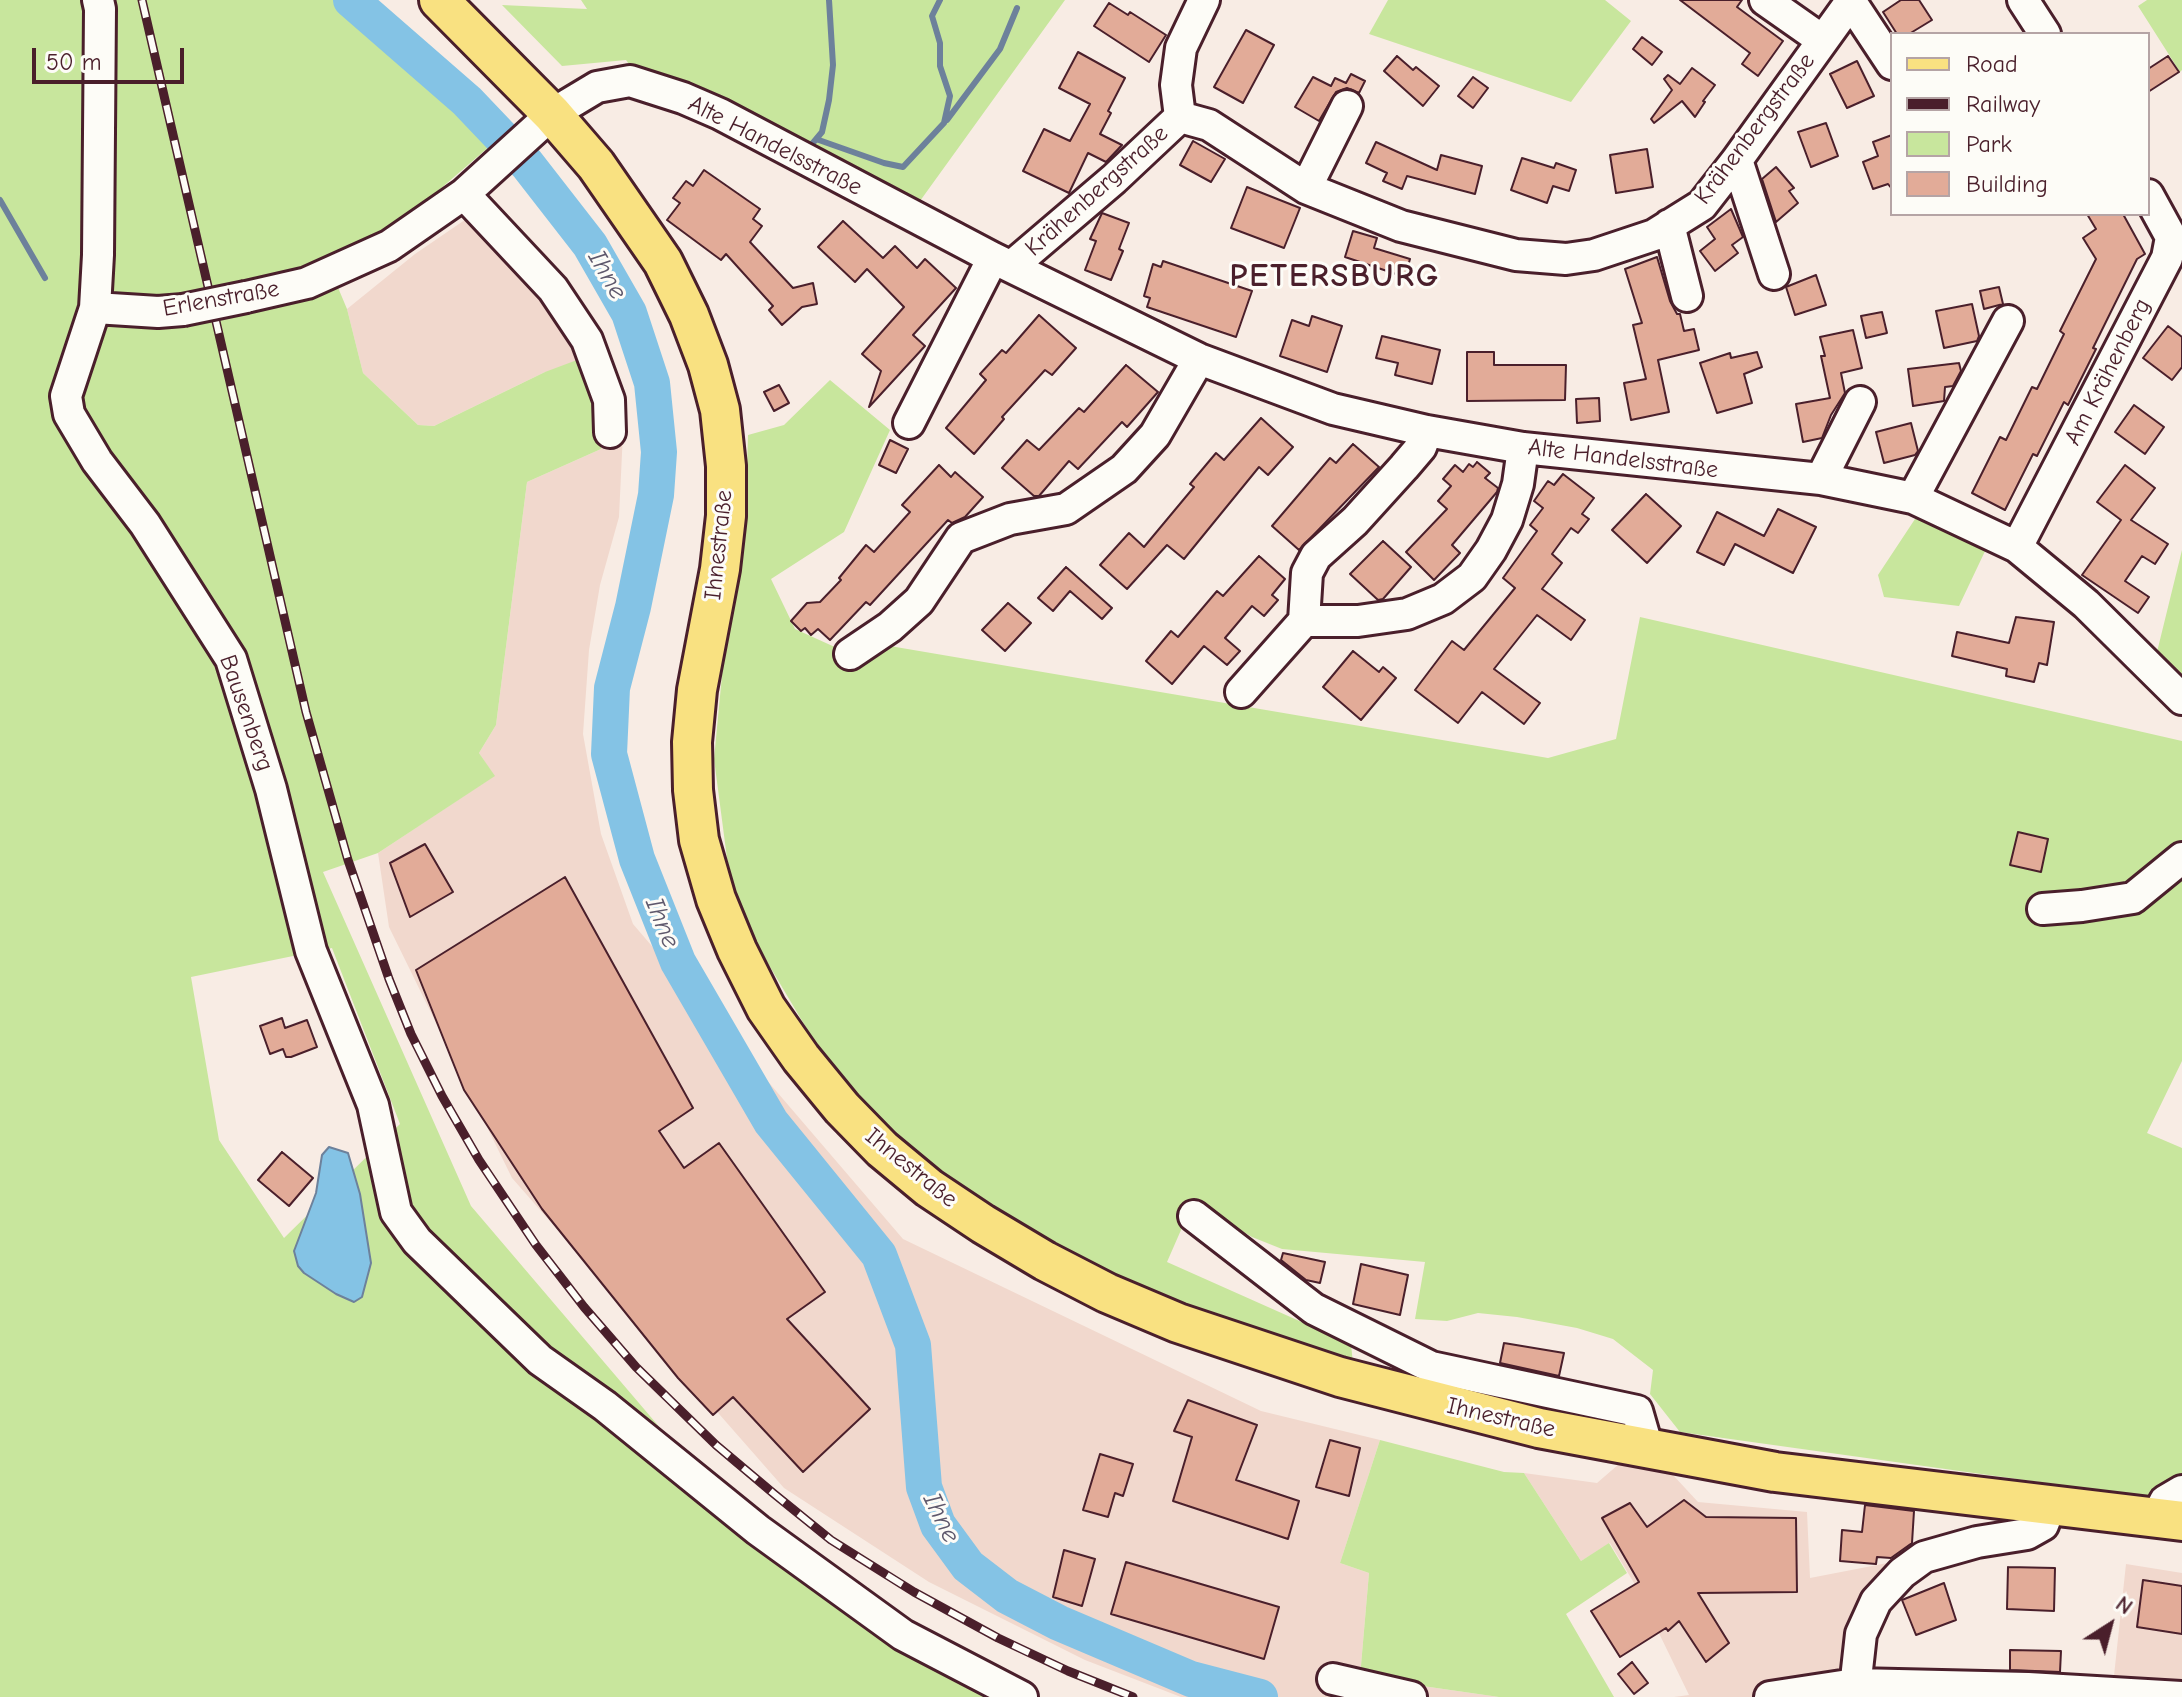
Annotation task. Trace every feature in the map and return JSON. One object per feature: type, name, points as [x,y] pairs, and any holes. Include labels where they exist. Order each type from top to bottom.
[{"type":"main road","name":"Ihnestraße","points":[[439,0],[545,120],[596,165],[663,262],[689,315],[708,365],[720,410],[726,466],[726,516],[720,569],[697,690],[692,742],[693,790],[699,840],[716,899],[766,1008],[842,1108],[882,1149],[929,1188],[1045,1261],[1107,1293],[1178,1323],[1340,1377],[1428,1383],[1539,1428],[1775,1472],[2051,1504],[2174,1510]]},
{"type":"street","points":[[95,308],[98,255],[98,0]]},
{"type":"street","points":[[1180,117],[1176,85],[1181,48],[1204,0]]},
{"type":"street","points":[[1765,0],[1822,40]]},
{"type":"street","points":[[2023,0],[2044,32]]},
{"type":"street","points":[[1852,1],[1890,61]]},
{"type":"street","name":"Krähenbergstraße","points":[[1003,262],[1114,179],[1180,117],[1209,125],[1306,188],[1401,226],[1516,255],[1566,259],[1594,255],[1654,235],[1702,205],[1852,1]]},
{"type":"street","name":"Alte Handelsstraße","points":[[545,120],[597,87],[630,81],[683,98],[720,114],[787,152],[1199,359],[1333,409],[1427,431],[1523,448],[1821,479],[1913,498],[2017,547],[2086,604],[2182,699]]},
{"type":"street","points":[[1306,188],[1347,106]]},
{"type":"street","name":"Erlenstraße","points":[[95,308],[158,312],[183,310],[307,283],[389,246],[464,194],[545,120]]},
{"type":"street","points":[[1737,160],[1774,274]]},
{"type":"street","points":[[464,194],[553,289],[587,340],[609,400],[610,432]]},
{"type":"street","name":"Am Krähenberg","points":[[2017,547],[2167,258],[2171,237],[2150,199]]},
{"type":"street","points":[[1669,225],[1687,296]]},
{"type":"street","points":[[909,423],[1003,262]]},
{"type":"street","name":"Bausenberg","points":[[95,308],[66,396],[69,414],[97,461],[159,544],[231,659],[271,789],[311,951],[373,1105],[396,1212],[417,1241],[540,1360],[605,1406],[758,1530],[903,1635],[1022,1697]]},
{"type":"street","points":[[1913,498],[2008,321]]},
{"type":"street","points":[[850,654],[890,627],[919,601],[961,538],[1010,519],[1066,509],[1124,469],[1155,435],[1199,359]]},
{"type":"street","points":[[1821,479],[1860,402]]},
{"type":"street","points":[[1241,692],[1304,621],[1307,573],[1316,556],[1355,521],[1404,467],[1421,447],[1427,431]]},
{"type":"street","points":[[1304,621],[1358,621],[1407,614],[1443,599],[1472,577],[1507,520],[1518,484],[1523,448]]},
{"type":"street","points":[[2043,909],[2133,898],[2182,858]]},
{"type":"street","points":[[1194,1216],[1314,1309],[1428,1383]]},
{"type":"street","points":[[1854,1690],[1861,1634],[1876,1601],[1902,1573],[1924,1557],[1977,1542],[2027,1534],[2043,1525],[2051,1504]]},
{"type":"street","points":[[1333,1679],[1411,1697]]},
{"type":"street","points":[[1770,1697],[1854,1690],[2028,1688],[2182,1697]]},
{"type":"shaded area","points":[[494,200],[548,257],[605,347],[624,411],[619,517],[600,585],[589,650],[583,734],[601,834],[633,924],[903,1239],[1261,1411],[1380,1440],[1340,1563],[1369,1573],[1360,1677],[1499,1697],[1181,1697],[1085,1660],[929,1582],[784,1488],[512,1178],[389,927],[378,853],[494,776],[479,753],[496,725],[527,482],[601,449],[545,372],[434,426],[418,425],[363,373],[347,309],[415,254]]},
{"type":"shaded area","points":[[1619,1464],[1673,1475],[1698,1502],[1807,1512],[1810,1578],[1903,1560],[1871,1632],[1869,1666],[1877,1677],[2113,1685],[2126,1564],[2182,1573],[2182,1697],[1674,1697],[1689,1695],[1637,1588],[1610,1543],[1581,1561],[1524,1473],[1597,1483]]},
{"type":"green space","points":[[0,0],[336,0],[491,145],[387,235],[326,259],[347,309],[363,373],[418,425],[434,426],[545,372],[585,357],[599,400],[601,449],[527,482],[496,725],[479,753],[495,776],[378,853],[323,872],[471,1206],[748,1531],[1000,1697],[0,1697]],"holes":[[[332,948],[400,1124],[284,1238],[219,1140],[191,977]]]},
{"type":"green space","points":[[581,0],[1065,0],[920,201],[634,71],[626,60],[562,66],[502,5],[587,9]]},
{"type":"green space","points":[[1388,0],[1605,0],[1631,21],[1571,102],[1369,34]]},
{"type":"green space","points":[[2147,0],[2182,0],[2180,72],[2138,6]]},
{"type":"green space","points":[[830,380],[890,430],[844,532],[771,579],[795,629],[837,648],[884,645],[1548,758],[1616,739],[1640,617],[2182,741],[2182,1061],[2147,1133],[2182,1148],[2182,1502],[1680,1432],[1650,1394],[1653,1370],[1613,1339],[1577,1328],[1478,1313],[1447,1321],[1415,1319],[1425,1262],[1282,1249],[1252,1237],[1195,1198],[1167,1262],[1351,1344],[1353,1364],[1148,1292],[1087,1263],[900,1147],[814,1041],[750,933],[730,881],[714,759],[727,623],[745,536],[748,435],[784,425]]},
{"type":"green space","points":[[1917,516],[1987,547],[1959,606],[1884,597],[1878,575]]},
{"type":"green space","points":[[2182,550],[2182,674],[2157,652]]},
{"type":"green space","points":[[1380,1440],[1504,1472],[1524,1473],[1581,1561],[1609,1543],[1627,1573],[1566,1614],[1614,1697],[1499,1697],[1360,1677],[1369,1573],[1340,1563]]},
{"type":"water","points":[[329,1147],[348,1153],[360,1194],[371,1263],[362,1297],[354,1302],[304,1273],[298,1266],[294,1251],[316,1193],[322,1155]]},
{"type":"building","points":[[1680,0],[1742,0],[1737,7],[1783,41],[1758,76],[1742,64],[1750,53]]},
{"type":"building","points":[[1901,0],[1919,0],[1932,20],[1912,32],[1896,32],[1883,12]]},
{"type":"building","points":[[1109,3],[1128,15],[1130,12],[1166,35],[1149,62],[1094,26]]},
{"type":"building","points":[[1246,30],[1274,45],[1243,103],[1214,87]]},
{"type":"building","points":[[1642,37],[1662,52],[1652,65],[1633,49]]},
{"type":"building","points":[[1078,52],[1125,78],[1100,134],[1122,145],[1106,162],[1088,153],[1069,193],[1023,171],[1044,129],[1070,141],[1090,104],[1059,88]]},
{"type":"building","points":[[1397,56],[1439,86],[1423,106],[1384,71]]},
{"type":"building","points":[[2168,56],[2179,72],[2150,91],[2150,68]]},
{"type":"building","points":[[1857,61],[1874,96],[1847,108],[1830,74]]},
{"type":"building","points":[[1692,68],[1715,85],[1695,117],[1682,101],[1654,123],[1651,119],[1672,90],[1664,79],[1668,75],[1680,84]]},
{"type":"building","points":[[1351,74],[1365,81],[1359,93],[1347,88],[1336,92],[1319,121],[1295,107],[1313,77],[1331,86],[1335,78],[1346,83]]},
{"type":"building","points":[[1473,77],[1488,88],[1473,108],[1458,96]]},
{"type":"building","points":[[1826,123],[1838,156],[1811,167],[1798,132]]},
{"type":"building","points":[[1890,136],[1890,186],[1888,184],[1873,189],[1863,162],[1878,156],[1873,142]]},
{"type":"building","points":[[1193,141],[1225,159],[1211,182],[1180,165]]},
{"type":"building","points":[[1376,142],[1437,170],[1441,155],[1482,166],[1475,194],[1407,176],[1402,189],[1383,181],[1387,173],[1366,163]]},
{"type":"building","points":[[1647,149],[1653,187],[1616,193],[1610,155]]},
{"type":"building","points":[[1522,158],[1554,168],[1556,163],[1576,170],[1569,191],[1553,186],[1547,203],[1511,190]]},
{"type":"building","points":[[1776,167],[1794,188],[1789,191],[1798,203],[1776,222],[1762,179]]},
{"type":"building","points":[[704,170],[760,209],[753,219],[762,226],[750,242],[793,288],[813,283],[817,304],[802,307],[782,325],[769,310],[773,306],[726,254],[721,260],[667,220],[680,203],[673,198],[686,181],[693,186]]},
{"type":"building","points":[[1247,187],[1300,208],[1284,248],[1231,228]]},
{"type":"building","points":[[1731,209],[1743,237],[1732,245],[1738,253],[1715,271],[1700,251],[1715,239],[1707,227]]},
{"type":"building","points":[[1102,213],[1129,223],[1119,249],[1123,251],[1111,280],[1085,270],[1096,241],[1090,239]]},
{"type":"building","points":[[2088,216],[2124,216],[2145,254],[2137,259],[2068,405],[2064,402],[2005,510],[1972,493],[2000,437],[2006,440],[2032,387],[2037,389],[2064,334],[2060,331],[2096,259],[2083,238],[2096,229]]},
{"type":"building","points":[[843,221],[883,258],[895,246],[917,268],[925,259],[956,288],[913,335],[925,346],[869,407],[881,371],[862,354],[904,307],[867,269],[855,282],[818,247]]},
{"type":"building","points":[[1353,231],[1377,238],[1374,248],[1410,259],[1405,277],[1345,257]]},
{"type":"building","points":[[1657,257],[1670,301],[1680,314],[1684,331],[1694,329],[1699,350],[1658,360],[1669,412],[1631,420],[1624,383],[1646,379],[1633,325],[1642,323],[1625,269]]},
{"type":"building","points":[[1163,261],[1252,291],[1236,337],[1147,307],[1150,298],[1144,296],[1153,264],[1161,267]]},
{"type":"building","points":[[1816,275],[1826,305],[1795,315],[1786,287]]},
{"type":"building","points":[[1999,287],[2003,304],[1984,309],[1980,291]]},
{"type":"building","points":[[1972,304],[1979,336],[1977,341],[1944,348],[1936,311]]},
{"type":"building","points":[[1882,312],[1887,333],[1866,338],[1861,316]]},
{"type":"building","points":[[1039,315],[1076,348],[1052,375],[1045,370],[1002,417],[1004,419],[974,454],[946,428],[986,380],[980,374],[1002,350],[1006,353]]},
{"type":"building","points":[[1312,316],[1342,326],[1327,372],[1280,356],[1292,320],[1309,326]]},
{"type":"building","points":[[2168,326],[2182,337],[2182,367],[2172,380],[2143,358]]},
{"type":"building","points":[[1853,330],[1862,368],[1841,373],[1845,393],[1831,415],[1822,438],[1803,442],[1796,404],[1830,398],[1820,337]]},
{"type":"building","points":[[1382,336],[1440,350],[1432,384],[1395,375],[1398,363],[1376,358]]},
{"type":"building","points":[[1467,352],[1494,352],[1494,365],[1566,365],[1565,400],[1467,401]]},
{"type":"building","points":[[1757,352],[1762,367],[1744,374],[1752,403],[1717,413],[1700,363],[1730,353],[1731,358]]},
{"type":"building","points":[[1959,363],[1961,371],[1953,386],[1945,387],[1944,401],[1913,406],[1908,369]]},
{"type":"building","points":[[1126,365],[1158,392],[1127,427],[1122,422],[1078,469],[1069,461],[1039,496],[1034,496],[1002,468],[1027,440],[1039,450],[1079,408],[1084,412]]},
{"type":"building","points":[[779,385],[789,403],[774,411],[764,392]]},
{"type":"building","points":[[1599,398],[1600,421],[1577,423],[1576,399]]},
{"type":"building","points":[[2134,405],[2164,427],[2145,454],[2115,432]]},
{"type":"building","points":[[1261,418],[1293,447],[1268,475],[1259,467],[1184,559],[1167,545],[1127,589],[1100,565],[1129,533],[1144,547],[1194,487],[1190,484],[1216,453],[1224,460]]},
{"type":"building","points":[[1911,423],[1918,451],[1915,455],[1884,463],[1876,432]]},
{"type":"building","points":[[890,440],[908,449],[896,473],[879,465]]},
{"type":"building","points":[[1353,444],[1379,467],[1299,550],[1272,526],[1330,458],[1336,463]]},
{"type":"building","points":[[1477,462],[1490,473],[1485,478],[1498,488],[1497,492],[1452,545],[1460,553],[1434,580],[1406,552],[1447,509],[1438,501],[1451,486],[1443,479],[1455,465],[1463,472],[1469,464],[1473,467]]},
{"type":"building","points":[[939,465],[951,477],[955,472],[983,497],[965,517],[952,523],[948,520],[870,605],[866,602],[830,640],[818,629],[811,635],[805,628],[801,631],[791,621],[807,603],[820,602],[841,580],[839,578],[866,545],[874,552],[910,512],[902,505]]},
{"type":"building","points":[[2125,465],[2155,488],[2131,520],[2168,544],[2155,564],[2142,556],[2125,581],[2149,597],[2138,613],[2082,575],[2121,520],[2097,502]]},
{"type":"building","points":[[1563,474],[1594,498],[1582,514],[1589,519],[1578,533],[1571,528],[1552,554],[1562,563],[1542,589],[1585,620],[1571,640],[1537,615],[1494,669],[1540,703],[1524,724],[1482,692],[1458,723],[1415,690],[1452,641],[1464,650],[1515,588],[1503,578],[1537,531],[1530,525],[1543,508],[1534,501],[1548,481],[1554,485]]},
{"type":"building","points":[[1646,494],[1681,526],[1647,563],[1612,530]]},
{"type":"building","points":[[1778,509],[1816,527],[1793,573],[1735,544],[1724,565],[1697,552],[1717,512],[1764,536]]},
{"type":"building","points":[[1383,541],[1411,567],[1383,599],[1378,600],[1350,574]]},
{"type":"building","points":[[1259,556],[1285,579],[1272,595],[1278,600],[1264,616],[1252,606],[1225,638],[1240,651],[1227,665],[1204,646],[1172,684],[1146,661],[1171,631],[1178,637],[1217,591],[1223,596]]},
{"type":"building","points":[[1066,567],[1112,608],[1102,619],[1070,591],[1053,611],[1038,598]]},
{"type":"building","points":[[1008,603],[1031,623],[1005,651],[982,630]]},
{"type":"building","points":[[2016,617],[2054,622],[2047,665],[2039,663],[2034,682],[2006,676],[2007,669],[1952,656],[1957,632],[2009,643]]},
{"type":"building","points":[[1353,651],[1379,672],[1383,667],[1396,678],[1361,720],[1323,687]]},
{"type":"building","points":[[2018,832],[2048,839],[2041,872],[2010,865]]},
{"type":"building","points":[[425,844],[453,892],[410,917],[390,863]]},
{"type":"building","points":[[565,877],[693,1108],[659,1131],[684,1168],[719,1143],[825,1292],[787,1319],[870,1409],[803,1472],[733,1397],[713,1415],[678,1378],[542,1209],[464,1090],[416,970]]},
{"type":"building","points":[[282,1018],[285,1028],[307,1020],[317,1047],[291,1057],[286,1057],[283,1049],[270,1054],[260,1026]]},
{"type":"building","points":[[282,1152],[313,1178],[289,1206],[258,1180]]},
{"type":"building","points":[[1283,1253],[1325,1262],[1320,1283],[1306,1280],[1281,1260]]},
{"type":"building","points":[[1361,1264],[1408,1275],[1400,1315],[1353,1304]]},
{"type":"building","points":[[1504,1343],[1564,1353],[1559,1376],[1500,1363]]},
{"type":"building","points":[[1188,1400],[1257,1425],[1236,1480],[1299,1501],[1288,1539],[1173,1501],[1192,1437],[1174,1431]]},
{"type":"building","points":[[1330,1440],[1360,1448],[1349,1496],[1316,1487]]},
{"type":"building","points":[[1100,1454],[1133,1464],[1123,1496],[1115,1493],[1108,1517],[1083,1510]]},
{"type":"building","points":[[1684,1500],[1706,1517],[1796,1518],[1797,1592],[1698,1593],[1729,1643],[1706,1662],[1679,1621],[1668,1631],[1666,1628],[1620,1657],[1591,1611],[1639,1582],[1602,1518],[1630,1503],[1647,1527]]},
{"type":"building","points":[[1865,1505],[1914,1511],[1912,1543],[1891,1558],[1877,1557],[1876,1564],[1840,1561],[1842,1530],[1862,1532]]},
{"type":"building","points":[[1064,1550],[1095,1559],[1082,1606],[1053,1597]]},
{"type":"building","points":[[1126,1562],[1279,1607],[1264,1659],[1111,1614]]},
{"type":"building","points":[[2008,1567],[2055,1568],[2054,1611],[2007,1609]]},
{"type":"building","points":[[2143,1580],[2182,1586],[2182,1634],[2137,1627]]},
{"type":"building","points":[[1944,1583],[1956,1620],[1916,1635],[1902,1600]]},
{"type":"building","points":[[2010,1650],[2061,1651],[2060,1672],[2010,1670]]},
{"type":"building","points":[[1632,1662],[1648,1683],[1634,1694],[1618,1674]]},
{"type":"waterway","name":"Ihne","points":[[351,0],[467,101],[527,164],[590,245],[629,313],[652,383],[659,452],[656,495],[633,607],[612,688],[609,754],[637,859],[678,962],[771,1122],[879,1255],[913,1345],[924,1487],[938,1525],[968,1566],[1007,1596],[1059,1623],[1191,1679],[1260,1697]]},
{"type":"waterway","points":[[812,144],[822,132],[829,100],[833,65],[829,0]]},
{"type":"waterway","points":[[816,139],[903,167],[944,123],[950,96],[940,66],[940,43],[932,16],[940,0]]},
{"type":"waterway","points":[[947,120],[1000,49],[1017,8]]},
{"type":"waterway","points":[[0,200],[45,278]]},
{"type":"railway","points":[[142,0],[306,712],[348,860],[411,1034],[479,1160],[536,1245],[636,1367],[716,1445],[773,1493],[831,1540],[914,1592],[998,1638],[1133,1697]]},
{"type":"district","name":"PETERSBURG","points":[[1335,277]]}]
